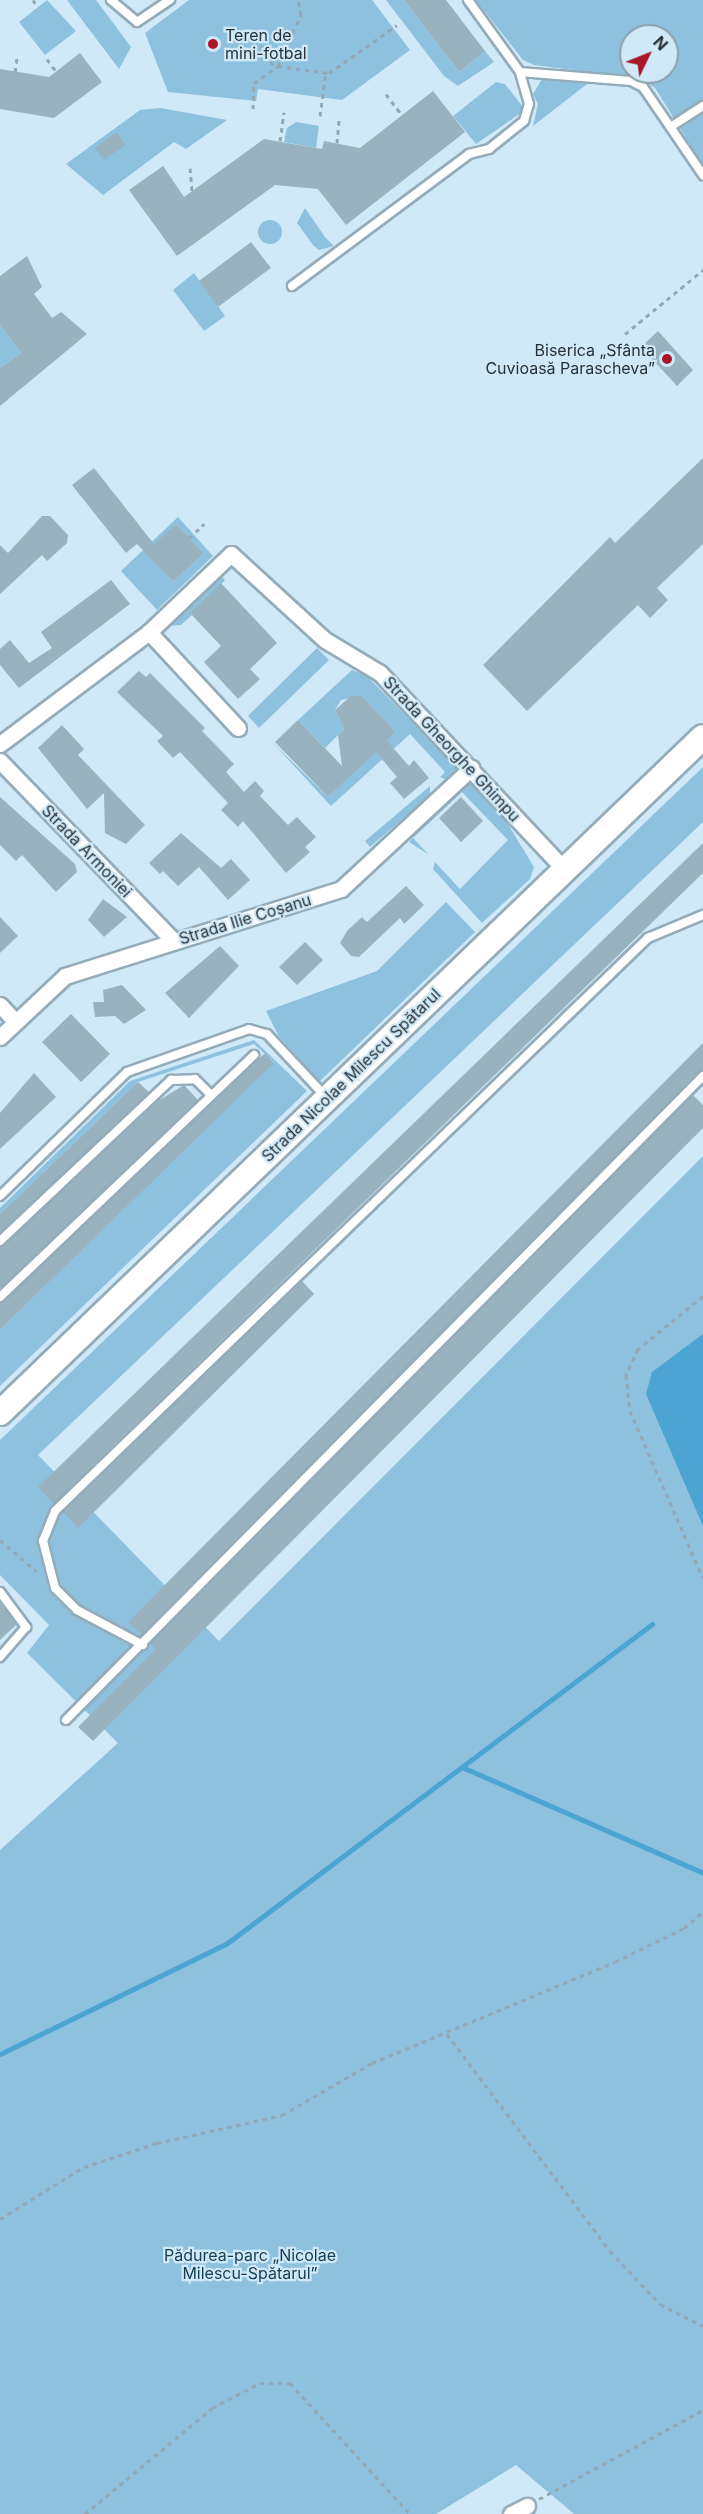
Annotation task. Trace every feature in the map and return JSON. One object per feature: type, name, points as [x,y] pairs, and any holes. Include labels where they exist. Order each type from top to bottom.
[{"type":"main road","name":"Strada Nicolae Milescu Spătarul","points":[[0,1413],[703,737]]},
{"type":"street","name":"Strada Gheorghe Ghimpu","points":[[0,744],[149,632],[231,554],[325,640],[380,673],[565,870]]},
{"type":"street","points":[[149,632],[238,728]]},
{"type":"street","name":"Strada Armoniei","points":[[0,761],[174,941]]},
{"type":"street","name":"Strada Ilie Coșanu","points":[[0,1038],[65,976],[341,889],[471,768]]},
{"type":"street","points":[[0,1005],[16,1022]]},
{"type":"street","points":[[512,2514],[527,2506]]},
{"type":"lane","points":[[111,0],[137,22],[170,0]]},
{"type":"lane","points":[[292,286],[469,154],[489,149],[524,122],[529,104],[520,72],[468,0]]},
{"type":"lane","points":[[520,72],[631,81],[654,97],[703,175]]},
{"type":"lane","points":[[672,126],[703,106]]},
{"type":"lane","points":[[143,1645],[77,1610],[55,1588],[43,1540],[55,1511],[648,938],[703,915]]},
{"type":"lane","points":[[0,1196],[127,1072],[249,1029],[267,1034],[327,1098]]},
{"type":"lane","points":[[0,1297],[254,1055]]},
{"type":"lane","points":[[66,1720],[143,1645],[703,1076]]},
{"type":"lane","points":[[0,1241],[171,1080],[195,1079],[211,1095]]},
{"type":"lane","points":[[0,1592],[26,1627],[0,1658]]},
{"type":"path","points":[[253,109],[254,83],[276,67],[301,15],[298,0]]},
{"type":"path","points":[[251,31],[276,67],[326,72],[397,25]]},
{"type":"path","points":[[15,72],[17,57]]},
{"type":"path","points":[[47,59],[56,71]]},
{"type":"path","points":[[320,116],[326,72]]},
{"type":"path","points":[[386,94],[402,115]]},
{"type":"path","points":[[280,141],[284,112]]},
{"type":"path","points":[[337,143],[339,118]]},
{"type":"path","points":[[190,168],[192,191]]},
{"type":"path","points":[[625,334],[703,270]]},
{"type":"path","points":[[189,538],[204,524]]},
{"type":"path","points":[[703,1296],[638,1349],[626,1374],[630,1411],[703,1578]]},
{"type":"path","points":[[0,1540],[55,1588]]},
{"type":"path","points":[[0,2219],[84,2167],[158,2143],[282,2115],[372,2063],[447,2034],[530,1994],[615,1962],[684,1928],[703,1912]]},
{"type":"path","points":[[447,2034],[610,2251],[660,2304],[703,2326]]},
{"type":"path","points":[[85,2514],[212,2408],[260,2383],[290,2383],[410,2514]]},
{"type":"path","points":[[527,2506],[703,2410]]},
{"type":"green space","points":[[47,0],[76,31],[45,55],[19,22]]},
{"type":"green space","points":[[67,0],[96,0],[131,47],[119,69]]},
{"type":"green space","points":[[189,0],[372,0],[410,50],[342,100],[258,89],[256,101],[168,92],[145,33]]},
{"type":"green space","points":[[386,0],[404,0],[459,72],[485,51],[494,62],[458,86],[444,76]]},
{"type":"green space","points":[[476,0],[703,0],[703,165],[655,88],[649,84],[679,84],[679,24],[619,24],[619,76],[534,65],[523,60]]},
{"type":"green space","points":[[542,79],[591,81],[533,126],[538,104],[533,94]]},
{"type":"green space","points":[[496,82],[505,84],[523,107],[521,113],[476,144],[453,116]]},
{"type":"green space","points":[[160,108],[227,120],[186,149],[174,142],[103,195],[66,164],[140,110]]},
{"type":"green space","points":[[296,122],[319,126],[316,148],[284,142],[287,128]]},
{"type":"green space","points":[[305,208],[334,246],[319,250],[313,245],[297,223]]},
{"type":"green space","points":[[270,220],[278,224],[282,232],[278,240],[270,244],[262,240],[258,232],[262,224]]},
{"type":"green space","points":[[194,273],[225,316],[204,331],[173,290]]},
{"type":"green space","points":[[0,325],[21,353],[0,368]]},
{"type":"green space","points":[[178,517],[213,556],[157,610],[121,571]],"holes":[[[176,524],[204,553],[173,582],[146,553]]]},
{"type":"green space","points":[[221,576],[225,580],[192,615],[181,625],[168,626]]},
{"type":"green space","points":[[317,648],[329,660],[259,728],[248,716]]},
{"type":"green space","points":[[352,670],[367,676],[458,769],[447,780],[440,777],[445,772],[410,734],[331,806],[273,743],[328,797],[396,732],[362,696],[341,700],[335,710],[344,729],[325,748],[298,720]]},
{"type":"green space","name":"Pădurea-parc „Nicolae Milescu-Spătarul”","points":[[703,767],[703,822],[38,1455],[219,1641],[703,1156],[703,2514],[574,2514],[516,2465],[436,2514],[0,2514],[0,1850],[118,1743],[27,1653],[49,1625],[0,1575],[0,1440]]},
{"type":"green space","points":[[465,782],[472,782],[503,816],[534,867],[530,879],[482,923],[433,869],[435,862],[460,889],[508,840],[462,792],[413,838],[428,854],[409,842]]},
{"type":"green space","points":[[430,786],[430,795],[370,847],[365,841]]},
{"type":"green space","points":[[446,902],[475,932],[319,1082],[278,1035],[266,1011],[377,971]]},
{"type":"green space","points":[[254,1040],[307,1091],[0,1386],[0,1330],[274,1062],[254,1044],[138,1082],[0,1214],[0,1208],[130,1081]]},
{"type":"shaded area","points":[[703,1334],[703,1526],[646,1394],[652,1372]]},
{"type":"building","points":[[404,0],[446,0],[485,51],[459,72]]},
{"type":"building","points":[[80,53],[102,82],[54,118],[0,109],[0,69],[49,77]]},
{"type":"building","points":[[433,91],[465,132],[346,225],[318,189],[275,185],[177,256],[129,190],[163,166],[184,197],[264,139],[322,149],[324,141],[360,148]]},
{"type":"building","points":[[117,132],[126,145],[104,160],[95,148]]},
{"type":"building","points":[[251,242],[271,268],[218,307],[199,281]]},
{"type":"building","points":[[27,256],[42,287],[34,294],[52,318],[61,312],[87,334],[0,406],[0,368],[21,353],[0,325],[0,276]]},
{"type":"building","name":"Biserica „Sfânta Cuvioasă Parascheva”","points":[[658,331],[693,370],[677,386],[641,347]]},
{"type":"building","points":[[703,458],[703,544],[657,588],[668,600],[650,618],[638,605],[527,711],[483,665],[610,537],[615,543]]},
{"type":"building","points":[[94,468],[154,544],[176,524],[204,553],[173,582],[137,544],[126,553],[72,485]]},
{"type":"building","points":[[42,516],[50,516],[68,535],[67,543],[47,561],[42,555],[0,594],[0,545],[8,553]]},
{"type":"building","points":[[111,580],[130,604],[19,688],[0,665],[0,649],[10,640],[29,663],[52,648],[41,632]]},
{"type":"building","points":[[221,583],[277,643],[250,669],[260,679],[238,699],[204,662],[221,646],[190,613]]},
{"type":"building","points":[[139,671],[146,677],[150,673],[205,728],[202,731],[234,764],[226,772],[244,792],[255,781],[264,791],[260,796],[288,825],[297,817],[316,837],[305,847],[310,852],[286,873],[243,821],[238,827],[221,810],[228,803],[180,752],[173,758],[157,741],[163,736],[117,692]]},
{"type":"building","points":[[351,696],[362,696],[396,732],[387,741],[409,766],[414,760],[429,778],[404,799],[390,783],[397,777],[376,752],[328,797],[275,742],[298,720],[342,766],[338,735],[344,729],[335,710]]},
{"type":"building","points":[[62,725],[84,749],[78,755],[145,825],[126,844],[105,833],[104,793],[87,809],[38,748]]},
{"type":"building","points":[[0,797],[75,864],[77,872],[56,892],[22,855],[16,861],[0,845]]},
{"type":"building","points":[[461,797],[483,821],[461,842],[439,818]]},
{"type":"building","points":[[181,833],[221,868],[231,859],[250,880],[228,900],[199,867],[178,886],[163,871],[160,874],[149,863]]},
{"type":"building","points":[[703,843],[703,873],[54,1503],[49,1499],[38,1487]]},
{"type":"building","points":[[406,886],[424,905],[404,924],[400,918],[359,957],[351,956],[340,943],[347,931],[362,917],[367,922]]},
{"type":"building","points":[[103,899],[127,917],[104,937],[88,920]]},
{"type":"building","points":[[0,917],[18,936],[0,953]]},
{"type":"building","points":[[305,942],[323,960],[297,985],[279,967]]},
{"type":"building","points":[[220,946],[239,966],[189,1018],[165,993]]},
{"type":"building","points":[[122,985],[146,1010],[124,1024],[115,1016],[95,1017],[93,1002],[104,1002],[103,990]]},
{"type":"building","points":[[71,1014],[110,1054],[81,1082],[42,1042]]},
{"type":"building","points":[[703,1043],[703,1070],[142,1635],[128,1622]]},
{"type":"building","points":[[265,1053],[274,1063],[0,1330],[0,1303]]},
{"type":"building","points":[[34,1073],[56,1097],[0,1149],[0,1113]]},
{"type":"building","points":[[138,1082],[149,1092],[0,1233],[0,1214]]},
{"type":"building","points":[[184,1085],[198,1100],[0,1289],[0,1247],[158,1101]]},
{"type":"building","points":[[693,1095],[703,1105],[703,1128],[93,1741],[78,1727],[156,1649],[150,1643]]},
{"type":"building","points":[[302,1281],[314,1294],[78,1528],[63,1512]]},
{"type":"building","points":[[0,1604],[17,1624],[0,1640]]},
{"type":"waterway","points":[[0,2054],[226,1944],[652,1624]]},
{"type":"waterway","points":[[462,1767],[703,1873]]},
{"type":"place","name":"Teren de mini-fotbal","points":[[213,44]]},
{"type":"place","name":"Biserica „Sfânta Cuvioasă Parascheva”","points":[[667,359]]}]
